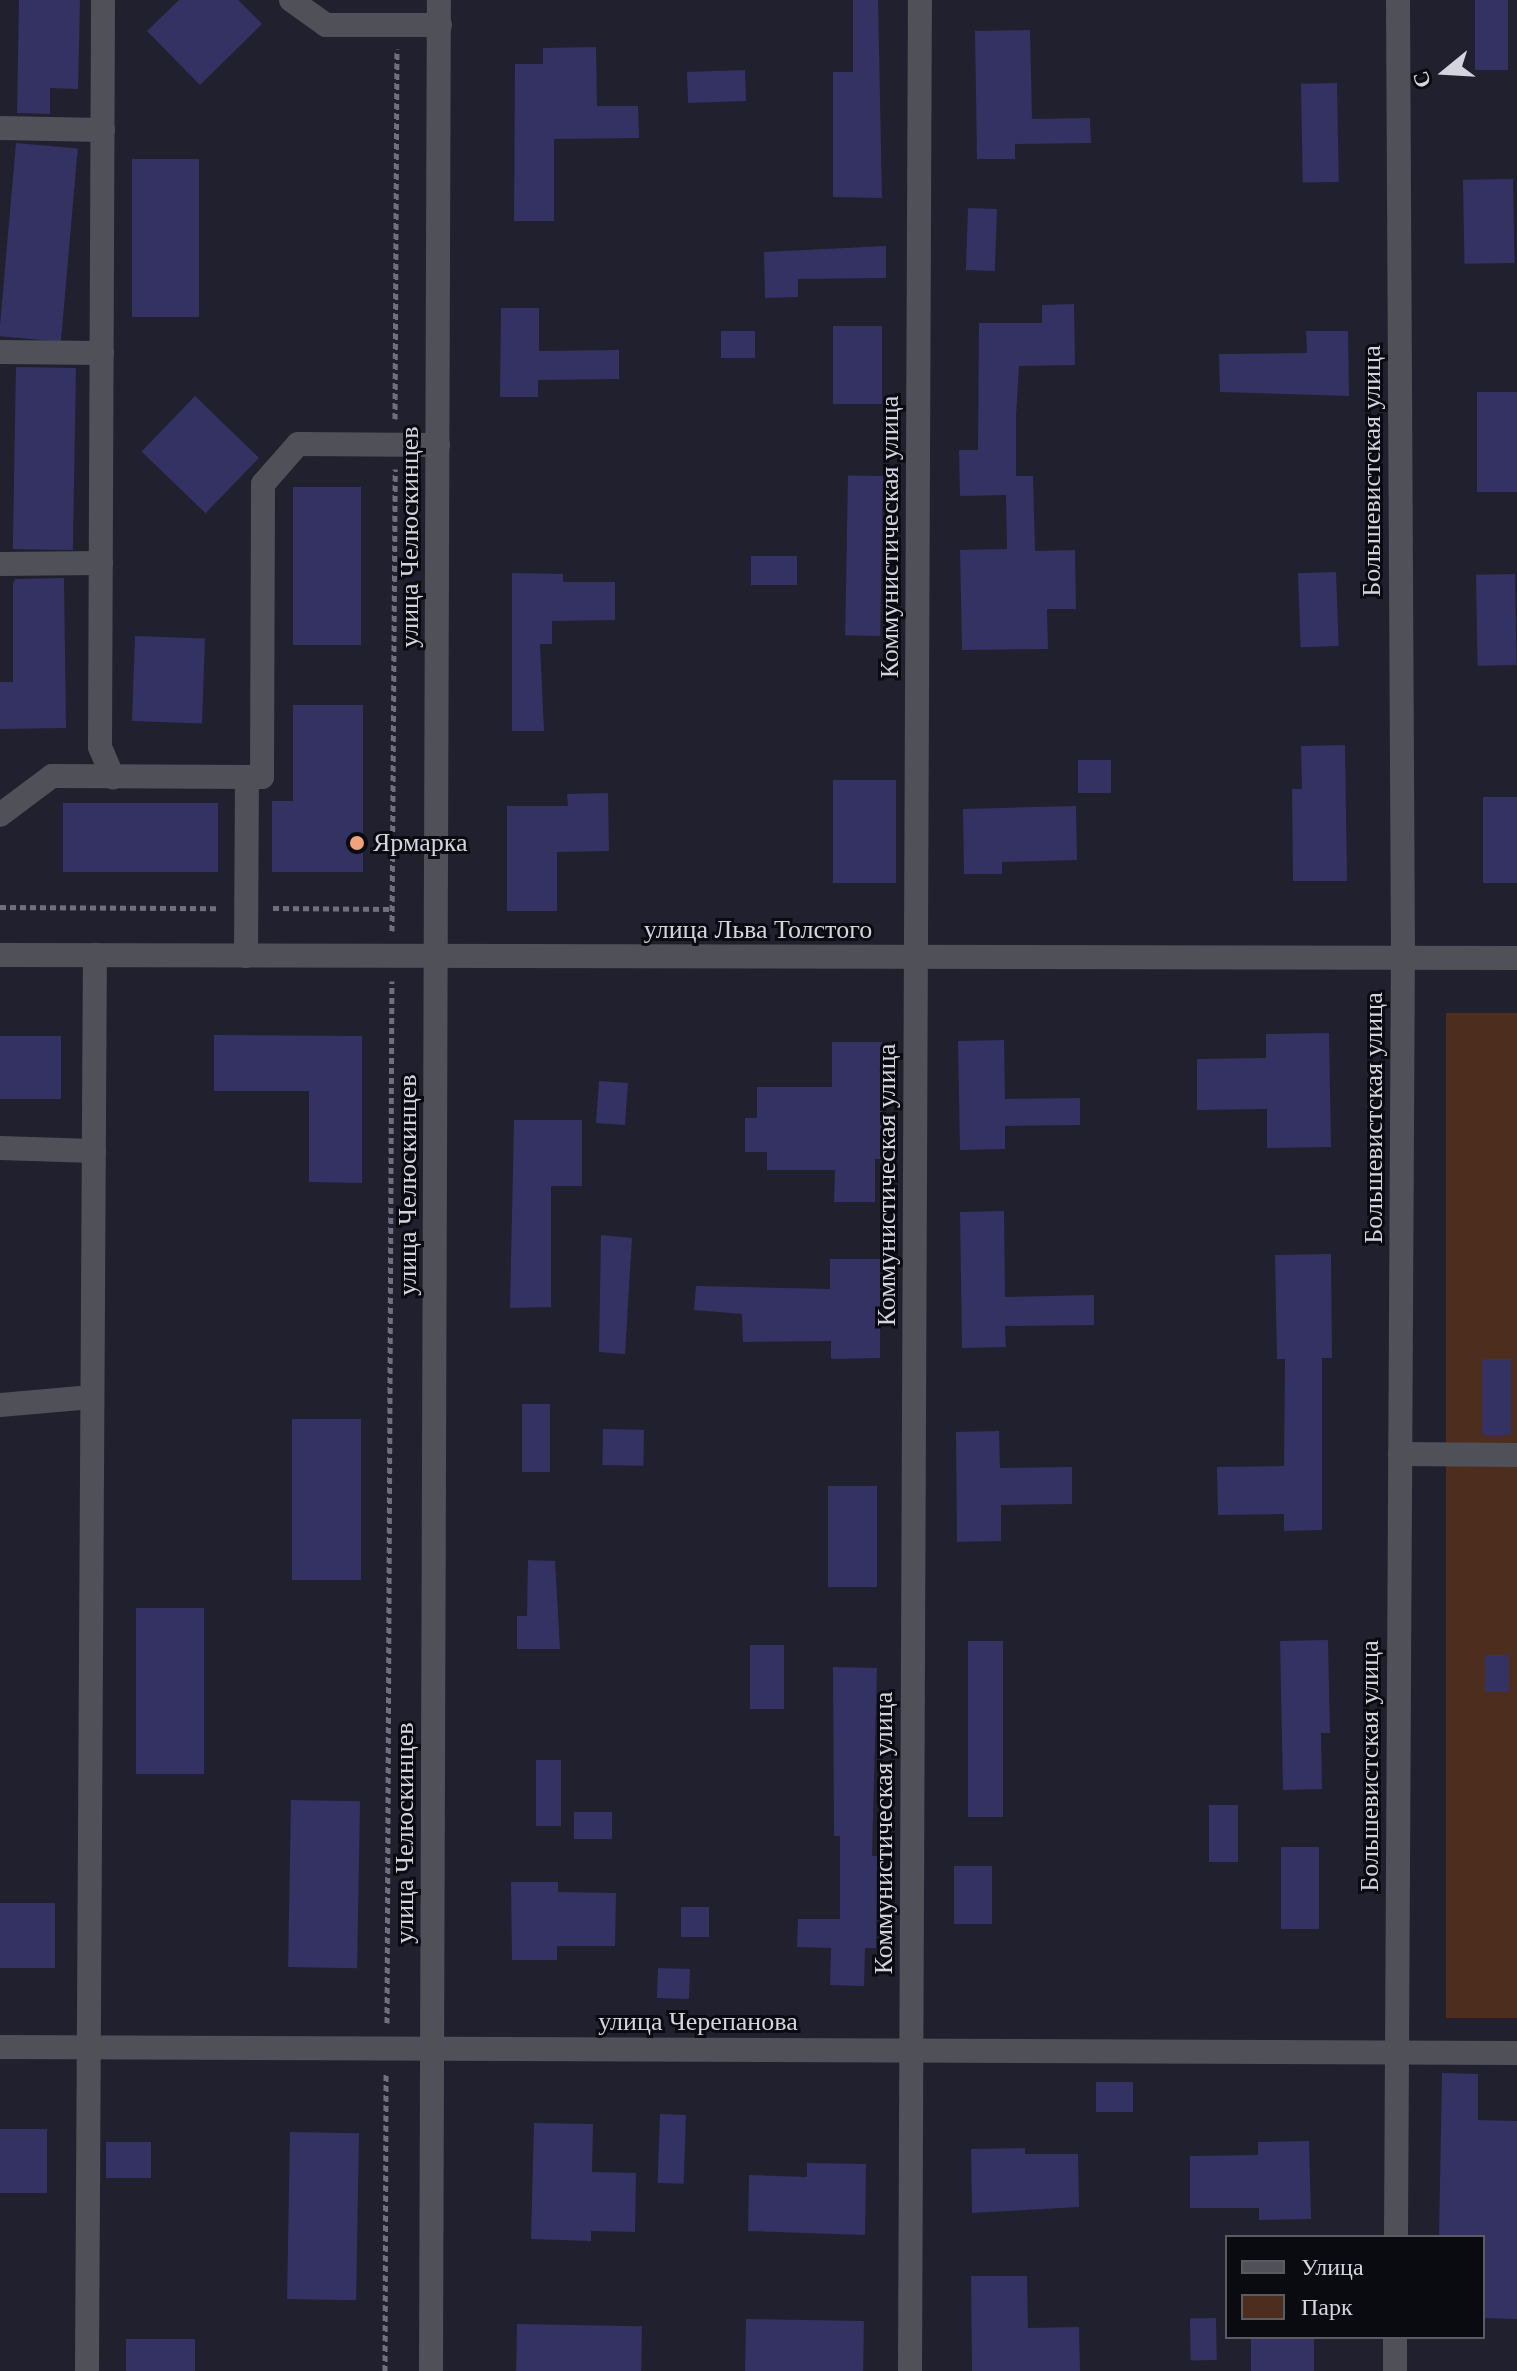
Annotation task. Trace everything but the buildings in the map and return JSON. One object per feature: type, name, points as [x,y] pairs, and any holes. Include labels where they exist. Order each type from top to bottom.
[{"type":"street","points":[[103,0],[100,747],[113,777]]},
{"type":"street","points":[[291,0],[326,25],[440,25]]},
{"type":"street","name":"улица Челюскинцев","points":[[431,2371],[439,0]]},
{"type":"street","name":"Коммунистическая улица","points":[[910,2371],[920,0]]},
{"type":"street","name":"Большевистская улица","points":[[1396,2235],[1403,957],[1398,0]]},
{"type":"street","points":[[0,128],[103,130]]},
{"type":"street","points":[[0,352],[102,353]]},
{"type":"street","points":[[0,815],[52,776],[262,777],[263,484],[298,444],[438,445]]},
{"type":"street","points":[[0,564],[101,563]]},
{"type":"street","points":[[246,956],[247,777]]},
{"type":"street","name":"улица Льва Толстого","points":[[0,955],[1517,958]]},
{"type":"street","points":[[87,2371],[95,955]]},
{"type":"street","points":[[0,1148],[94,1151]]},
{"type":"street","points":[[0,1405],[92,1397]]},
{"type":"street","points":[[1400,1454],[1517,1455]]},
{"type":"street","name":"улица Черепанова","points":[[0,2047],[1517,2053]]},
{"type":"street","points":[[1395,2339],[1395,2371]]},
{"type":"path","points":[[385,2371],[397,25]]},
{"type":"path","points":[[0,907],[392,909]]},
{"type":"green space","points":[[1446,1013],[1517,1013],[1517,2018],[1446,2018]]},
{"type":"place","name":"Ярмарка","points":[[357,843]]}]
